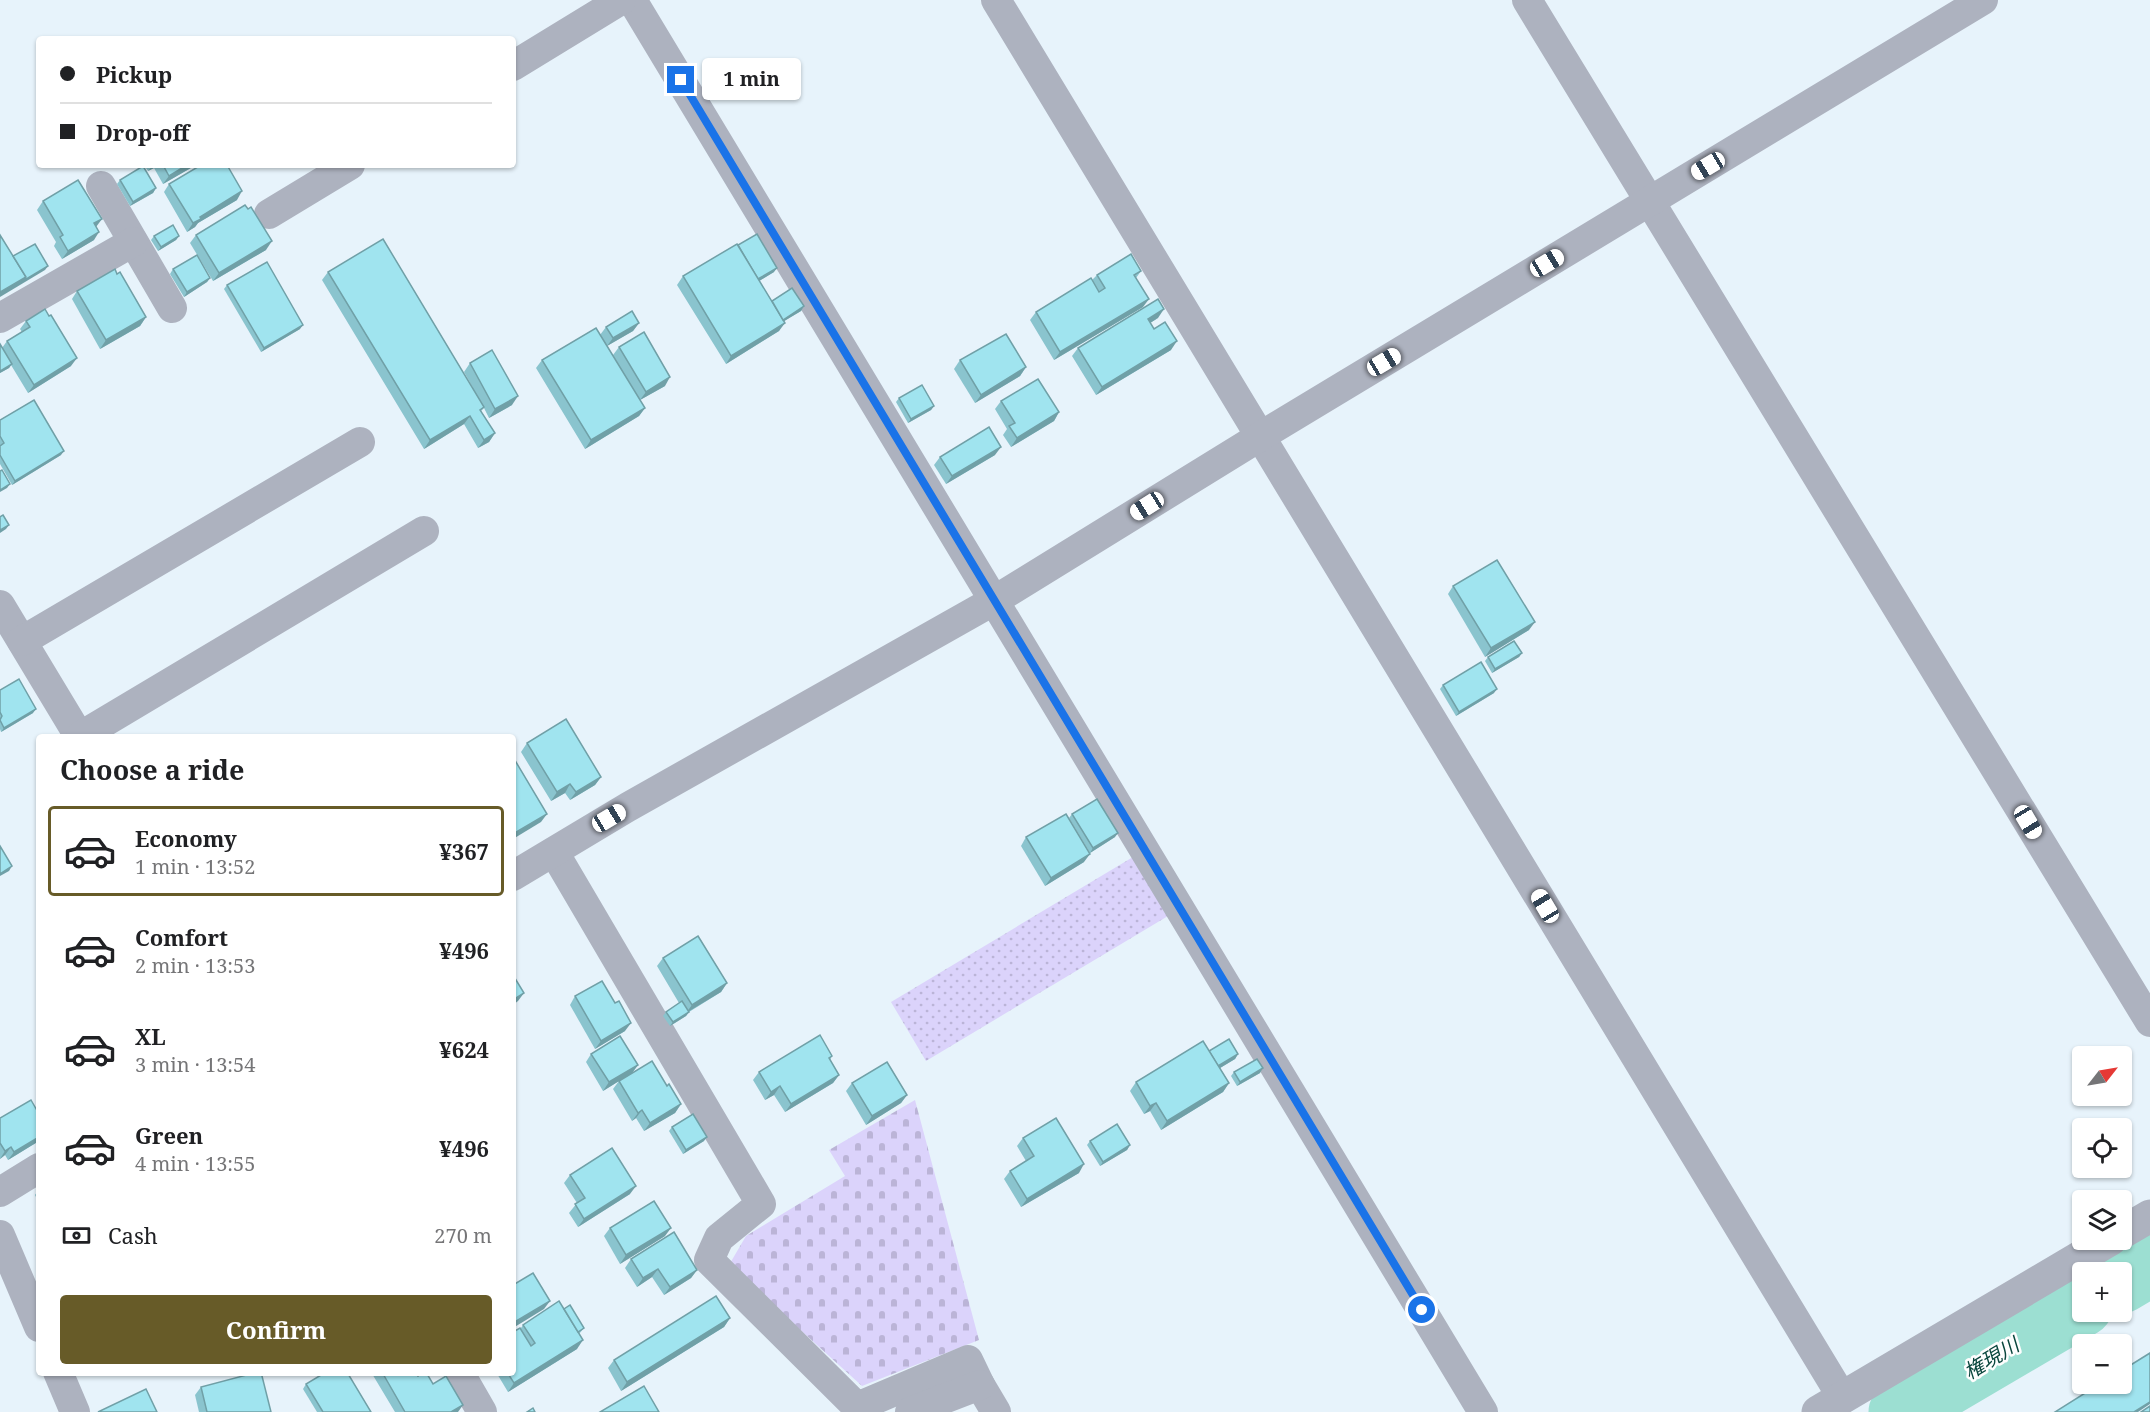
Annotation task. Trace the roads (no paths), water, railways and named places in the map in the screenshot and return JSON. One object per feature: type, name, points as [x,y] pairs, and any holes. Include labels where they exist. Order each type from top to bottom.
[{"type":"street","points":[[516,64],[621,0]]},
{"type":"street","points":[[632,0],[1483,1412]]},
{"type":"street","points":[[996,0],[1261,436],[1830,1405],[2092,1250]]},
{"type":"street","points":[[1527,0],[2150,1022]]},
{"type":"street","points":[[516,874],[628,807],[995,600],[1261,436],[1983,0]]},
{"type":"street","points":[[268,214],[345,168]]},
{"type":"street","points":[[101,186],[172,308]]},
{"type":"street","points":[[0,318],[133,242]]},
{"type":"street","points":[[22,641],[360,442]]},
{"type":"street","points":[[83,734],[424,531]]},
{"type":"street","points":[[0,604],[79,734]]},
{"type":"street","points":[[554,852],[761,1204],[719,1238],[709,1260],[857,1407],[968,1360],[996,1412]]},
{"type":"street","points":[[0,1192],[36,1170]]},
{"type":"street","points":[[2132,1227],[2150,1216]]},
{"type":"street","points":[[0,1235],[36,1320]]},
{"type":"street","points":[[60,1376],[75,1412]]},
{"type":"street","points":[[461,1376],[482,1412]]},
{"type":"street","points":[[910,1412],[980,1385]]},
{"type":"waterway","name":"権現川","points":[[2132,1276],[2150,1265]]},
{"type":"waterway","name":"権現川","points":[[1900,1412],[2072,1311]]}]
